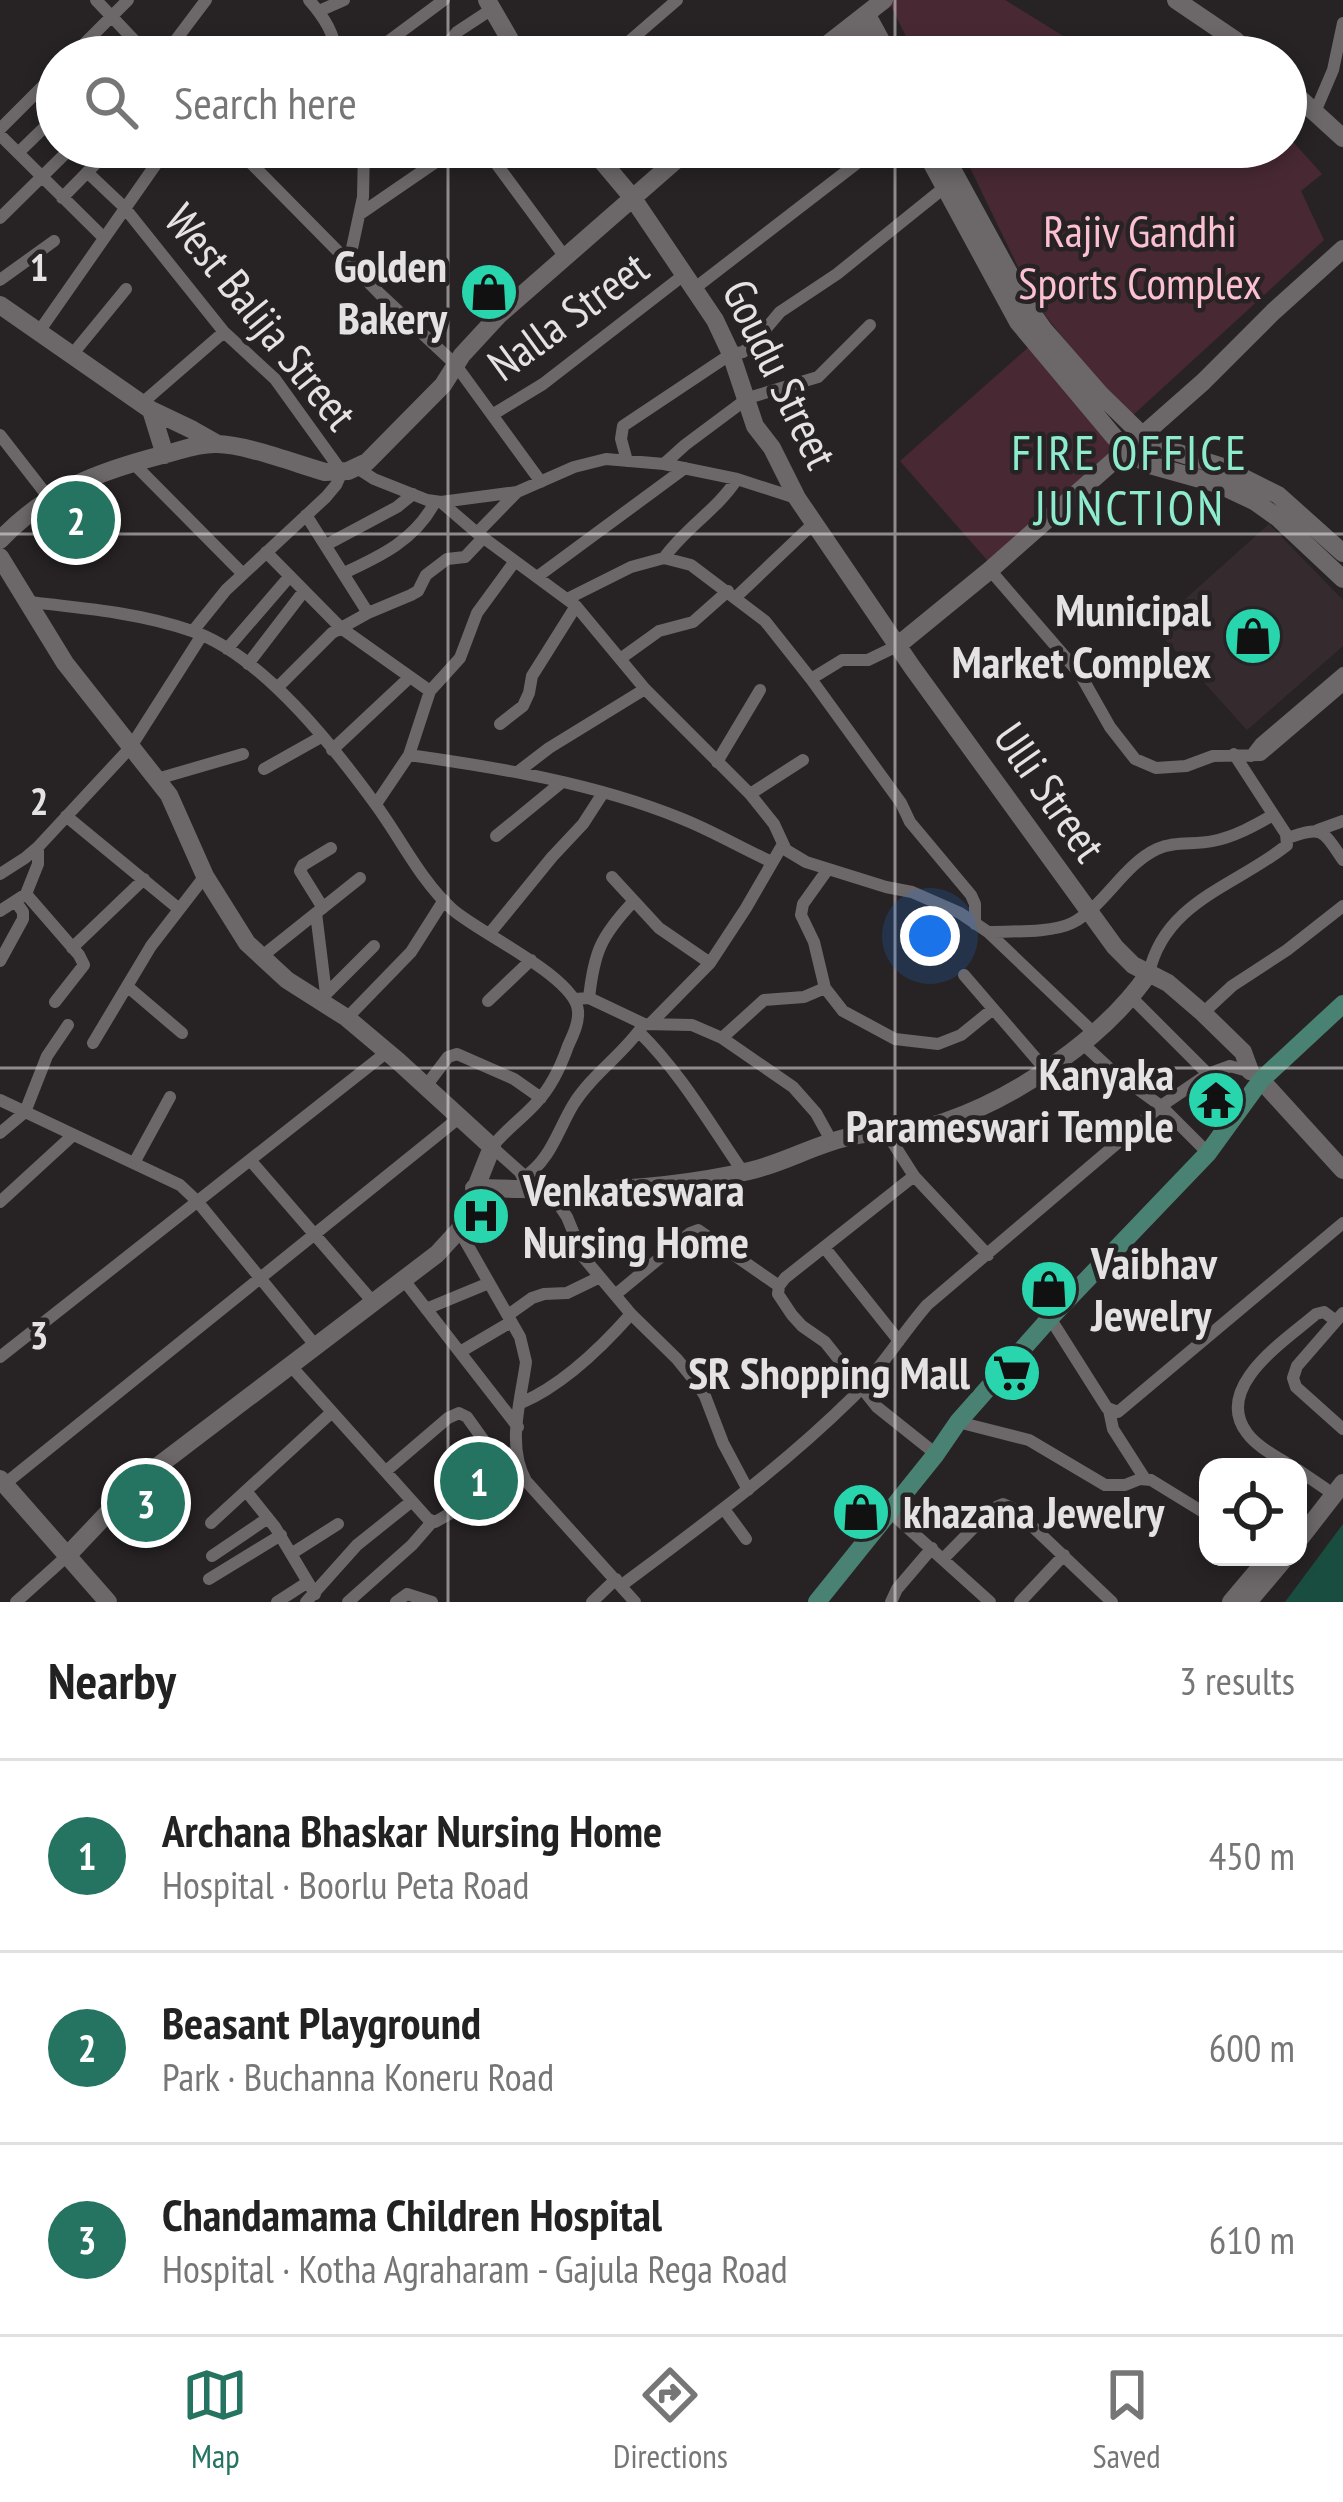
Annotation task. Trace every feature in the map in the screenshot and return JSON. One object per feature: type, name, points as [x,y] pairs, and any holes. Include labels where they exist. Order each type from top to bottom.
[{"type":"main road","points":[[818,1602],[958,1422],[1208,1153],[1256,1076],[1343,1004]]},
{"type":"street","points":[[96,0],[130,36]]},
{"type":"street","points":[[91,36],[128,0]]},
{"type":"street","points":[[179,36],[206,0]]},
{"type":"street","points":[[332,36],[314,5],[344,0]]},
{"type":"street","points":[[395,36],[444,0]]},
{"type":"street","points":[[635,36],[677,0]]},
{"type":"street","points":[[839,36],[884,0]]},
{"type":"street","points":[[1176,0],[1229,36]]},
{"type":"street","points":[[454,36],[490,4],[508,36]]},
{"type":"street","points":[[860,20],[865,36]]},
{"type":"street","points":[[860,20],[873,36]]},
{"type":"street","points":[[1316,112],[1333,70],[1343,22]]},
{"type":"street","points":[[36,94],[0,132],[104,237]]},
{"type":"street","points":[[1307,104],[1343,137]]},
{"type":"street","points":[[18,153],[36,135]]},
{"type":"street","points":[[0,218],[50,168]]},
{"type":"street","points":[[62,198],[91,168]]},
{"type":"street","points":[[38,333],[153,168]]},
{"type":"street","points":[[256,168],[455,364],[541,482]]},
{"type":"street","points":[[350,262],[364,168]]},
{"type":"street","points":[[359,214],[426,168]]},
{"type":"street","points":[[500,168],[565,256]]},
{"type":"street","name":"Goudu Street","points":[[608,168],[690,281],[731,354],[754,426],[897,646]]},
{"type":"street","points":[[0,874],[38,847],[130,748],[226,590],[350,470],[377,453],[443,385],[455,364],[499,315],[666,168]]},
{"type":"street","name":"Nalla Street","points":[[492,415],[849,168]]},
{"type":"street","points":[[934,168],[1018,322],[1038,335],[1143,436],[1279,495],[1343,553]]},
{"type":"street","points":[[951,168],[1038,335],[1126,451],[1150,466],[1218,484],[1254,501],[1343,579]]},
{"type":"street","name":"West Balija Street","points":[[87,172],[124,207],[224,332],[274,379],[350,470]]},
{"type":"street","points":[[626,461],[623,426],[731,354],[743,352],[779,312],[836,274],[944,188]]},
{"type":"street","points":[[0,280],[54,241]]},
{"type":"street","points":[[812,679],[842,660],[868,660],[897,646],[1143,436],[1343,249]]},
{"type":"street","points":[[71,356],[126,289]]},
{"type":"street","points":[[0,305],[146,407],[216,443],[325,472],[350,470],[438,502],[573,602],[645,689],[750,794],[795,856],[925,896],[988,932],[1088,1038],[1109,1069],[1161,1106],[1208,1153]]},
{"type":"street","points":[[664,464],[748,398],[818,377],[870,325]]},
{"type":"street","points":[[146,407],[224,332]]},
{"type":"street","points":[[146,407],[165,455]]},
{"type":"street","points":[[1,434],[49,498]]},
{"type":"street","points":[[0,540],[49,498],[104,470],[216,443]]},
{"type":"street","points":[[344,573],[388,552],[416,530],[438,502],[517,492],[574,467],[606,460],[686,468],[797,498]]},
{"type":"street","points":[[132,462],[243,574]]},
{"type":"street","points":[[537,577],[686,468]]},
{"type":"street","points":[[664,558],[737,479]]},
{"type":"street","points":[[278,688],[341,628],[418,591],[427,575],[447,559],[464,557],[517,492]]},
{"type":"street","points":[[326,545],[412,494]]},
{"type":"street","points":[[306,515],[368,613]]},
{"type":"street","points":[[620,659],[659,631],[693,622],[815,522]]},
{"type":"street","points":[[266,552],[341,628],[430,691]]},
{"type":"street","points":[[0,557],[65,663],[178,811],[205,876],[235,927],[287,980],[323,997],[426,1086],[526,1182]]},
{"type":"street","points":[[500,724],[523,706],[532,676],[573,602],[632,567],[664,558],[692,565],[765,621],[812,679],[902,802],[910,822],[971,895],[975,923]]},
{"type":"street","points":[[376,804],[409,755],[430,691],[460,658],[477,613],[515,561]]},
{"type":"street","points":[[990,570],[1080,674],[1110,727],[1135,759],[1156,768],[1172,769],[1213,756],[1261,755],[1343,685]]},
{"type":"street","points":[[227,649],[290,576]]},
{"type":"street","points":[[248,664],[304,590]]},
{"type":"street","points":[[29,602],[106,611],[197,633],[227,649],[278,688],[376,804],[444,900],[463,917],[582,999],[644,1026],[692,1025],[722,1037],[793,1087],[816,1113],[832,1142]]},
{"type":"street","name":"Ulli Street","points":[[897,646],[1126,959],[1168,983],[1203,1012],[1343,1170]]},
{"type":"street","points":[[1251,756],[1343,673]]},
{"type":"street","points":[[332,750],[410,676]]},
{"type":"street","points":[[519,771],[645,689]]},
{"type":"street","points":[[717,762],[760,690]]},
{"type":"street","points":[[264,769],[321,737]]},
{"type":"street","points":[[157,778],[242,754]]},
{"type":"street","points":[[1234,754],[1288,838]]},
{"type":"street","points":[[409,755],[519,771],[603,794],[682,819],[772,862]]},
{"type":"street","points":[[750,794],[803,760]]},
{"type":"street","points":[[496,836],[562,782]]},
{"type":"street","points":[[490,933],[603,794]]},
{"type":"street","points":[[988,932],[1062,926],[1078,920],[1158,848],[1211,842],[1273,815]]},
{"type":"street","points":[[66,816],[179,908]]},
{"type":"street","points":[[474,1188],[526,1182],[549,1189],[582,1190],[700,1180],[773,1166],[832,1142],[942,1123],[980,1108],[1088,1038],[1132,998],[1149,973],[1165,932],[1181,915],[1282,849],[1288,838],[1343,820]]},
{"type":"street","points":[[1318,830],[1343,860]]},
{"type":"street","points":[[526,1182],[582,1092],[710,963],[783,844]]},
{"type":"street","points":[[0,911],[21,898],[38,864],[38,847]]},
{"type":"street","points":[[323,997],[319,910],[300,871],[331,848]]},
{"type":"street","points":[[828,869],[800,915],[835,1004],[895,1039],[938,1043],[952,1040],[993,1009]]},
{"type":"street","points":[[93,1043],[151,946],[205,876]]},
{"type":"street","points":[[612,877],[671,938],[710,963]]},
{"type":"street","points":[[261,957],[360,878]]},
{"type":"street","points":[[72,948],[144,879]]},
{"type":"street","points":[[21,898],[84,965],[55,1002]]},
{"type":"street","points":[[0,961],[22,920],[21,898]]},
{"type":"street","points":[[347,1018],[411,952],[444,900]]},
{"type":"street","points":[[16,1602],[137,1482],[437,1254],[459,1230],[492,1147],[542,1098],[561,1065],[601,941],[633,902]]},
{"type":"street","points":[[1203,1012],[1343,906]]},
{"type":"street","points":[[323,997],[374,946]]},
{"type":"street","points":[[488,1000],[531,960]]},
{"type":"street","points":[[964,975],[1045,1069]]},
{"type":"street","points":[[128,988],[182,1033]]},
{"type":"street","points":[[722,1037],[764,1000],[804,998],[825,988]]},
{"type":"street","points":[[1132,998],[1208,1074]]},
{"type":"street","points":[[0,1133],[25,1112],[43,1064],[68,1025]]},
{"type":"street","points":[[644,1026],[743,1172]]},
{"type":"street","points":[[0,1357],[387,1052]]},
{"type":"street","points":[[426,1086],[448,1057],[458,1054],[514,1079],[542,1098]]},
{"type":"street","points":[[592,1602],[748,1490],[861,1388],[927,1305],[1161,1106],[1208,1074],[1230,1066],[1256,1076]]},
{"type":"street","points":[[134,1163],[170,1097]]},
{"type":"street","points":[[0,1100],[169,1178],[197,1202],[315,1346]]},
{"type":"street","points":[[108,1602],[1,1484],[460,1117]]},
{"type":"street","points":[[886,1132],[914,1176],[988,1255]]},
{"type":"street","points":[[0,1202],[72,1136]]},
{"type":"street","points":[[250,1160],[373,1302]]},
{"type":"street","points":[[914,1176],[779,1286],[778,1294],[792,1316],[825,1342],[894,1422],[936,1454]]},
{"type":"street","points":[[549,1189],[572,1227],[578,1248],[600,1277],[698,1385],[748,1490]]},
{"type":"street","points":[[1109,1410],[1122,1410],[1343,1222]]},
{"type":"street","points":[[459,1230],[525,1350],[515,1449],[521,1472],[635,1602]]},
{"type":"street","points":[[615,1295],[698,1230],[779,1286]]},
{"type":"street","points":[[824,1247],[899,1341]]},
{"type":"street","points":[[460,1352],[539,1296],[567,1293],[600,1277]]},
{"type":"street","points":[[404,1279],[518,1427]]},
{"type":"street","points":[[426,1309],[489,1283]]},
{"type":"street","points":[[1279,1458],[1244,1430],[1238,1416],[1240,1392],[1260,1363],[1324,1312],[1339,1317],[1297,1366],[1293,1378],[1296,1387],[1343,1429]]},
{"type":"street","points":[[521,1402],[550,1388],[631,1314]]},
{"type":"street","points":[[1050,1318],[1109,1410],[1113,1429],[1145,1479]]},
{"type":"street","points":[[290,1365],[432,1522]]},
{"type":"street","points":[[212,1523],[332,1412]]},
{"type":"street","points":[[386,1471],[459,1413],[467,1417],[502,1466],[521,1472]]},
{"type":"street","points":[[958,1422],[1029,1440],[1105,1485],[1145,1479],[1157,1483],[1199,1509]]},
{"type":"street","points":[[1307,1528],[1343,1469]]},
{"type":"street","points":[[1307,1474],[1335,1486]]},
{"type":"street","points":[[1307,1514],[1335,1486]]},
{"type":"street","points":[[246,1491],[280,1535],[310,1593]]},
{"type":"street","points":[[277,1602],[310,1593],[356,1545],[412,1502]]},
{"type":"street","points":[[348,1602],[432,1522],[467,1504]]},
{"type":"street","points":[[944,1559],[992,1509],[1004,1504],[1112,1602]]},
{"type":"street","points":[[724,1509],[746,1539]]},
{"type":"street","points":[[889,1511],[991,1602]]},
{"type":"street","points":[[212,1556],[268,1518]]},
{"type":"street","points":[[291,1554],[338,1524]]},
{"type":"street","points":[[209,1579],[280,1535]]},
{"type":"street","points":[[890,1602],[932,1548]]},
{"type":"street","points":[[1020,1602],[1064,1555]]},
{"type":"street","points":[[1231,1602],[1261,1566]]},
{"type":"street","points":[[1248,1602],[1278,1566]]},
{"type":"street","points":[[396,1602],[407,1594],[432,1602]]},
{"type":"shaded area","name":"Municipal Market Complex","points":[[1269,524],[1343,600],[1343,646],[1247,730],[1154,627]]},
{"type":"shaded area","points":[[1343,1524],[1343,1602],[1285,1602]]},
{"type":"green space","points":[[894,0],[1005,0],[1063,36],[906,36],[890,4]]},
{"type":"green space","name":"Rajiv Gandhi Sports Complex","points":[[1307,157],[1322,174],[1301,191],[1324,240],[1132,416],[1035,302],[970,168],[1307,168]]},
{"type":"green space","points":[[1031,345],[1127,453],[995,569],[900,461]]},
{"type":"place","name":"Golden Bakery","points":[[489,292]]},
{"type":"place","name":"Beasant Playground","points":[[76,520]]},
{"type":"place","name":"Municipal Market Complex","points":[[1253,636]]},
{"type":"place","name":"Kanyaka Parameswari Temple","points":[[1216,1100]]},
{"type":"place","name":"Venkateswara Nursing Home","points":[[481,1216]]},
{"type":"place","name":"Vaibhav Jewelry","points":[[1049,1289]]},
{"type":"place","name":"SR Shopping Mall","points":[[1012,1373]]},
{"type":"place","name":"Archana Bhaskar Nursing Home","points":[[479,1481]]},
{"type":"place","name":"Chandamama Children Hospital","points":[[146,1503]]},
{"type":"place","name":"khazana Jewelry","points":[[861,1512]]},
{"type":"district","name":"FIRE OFFICE JUNCTION","points":[[1130,480]]}]
